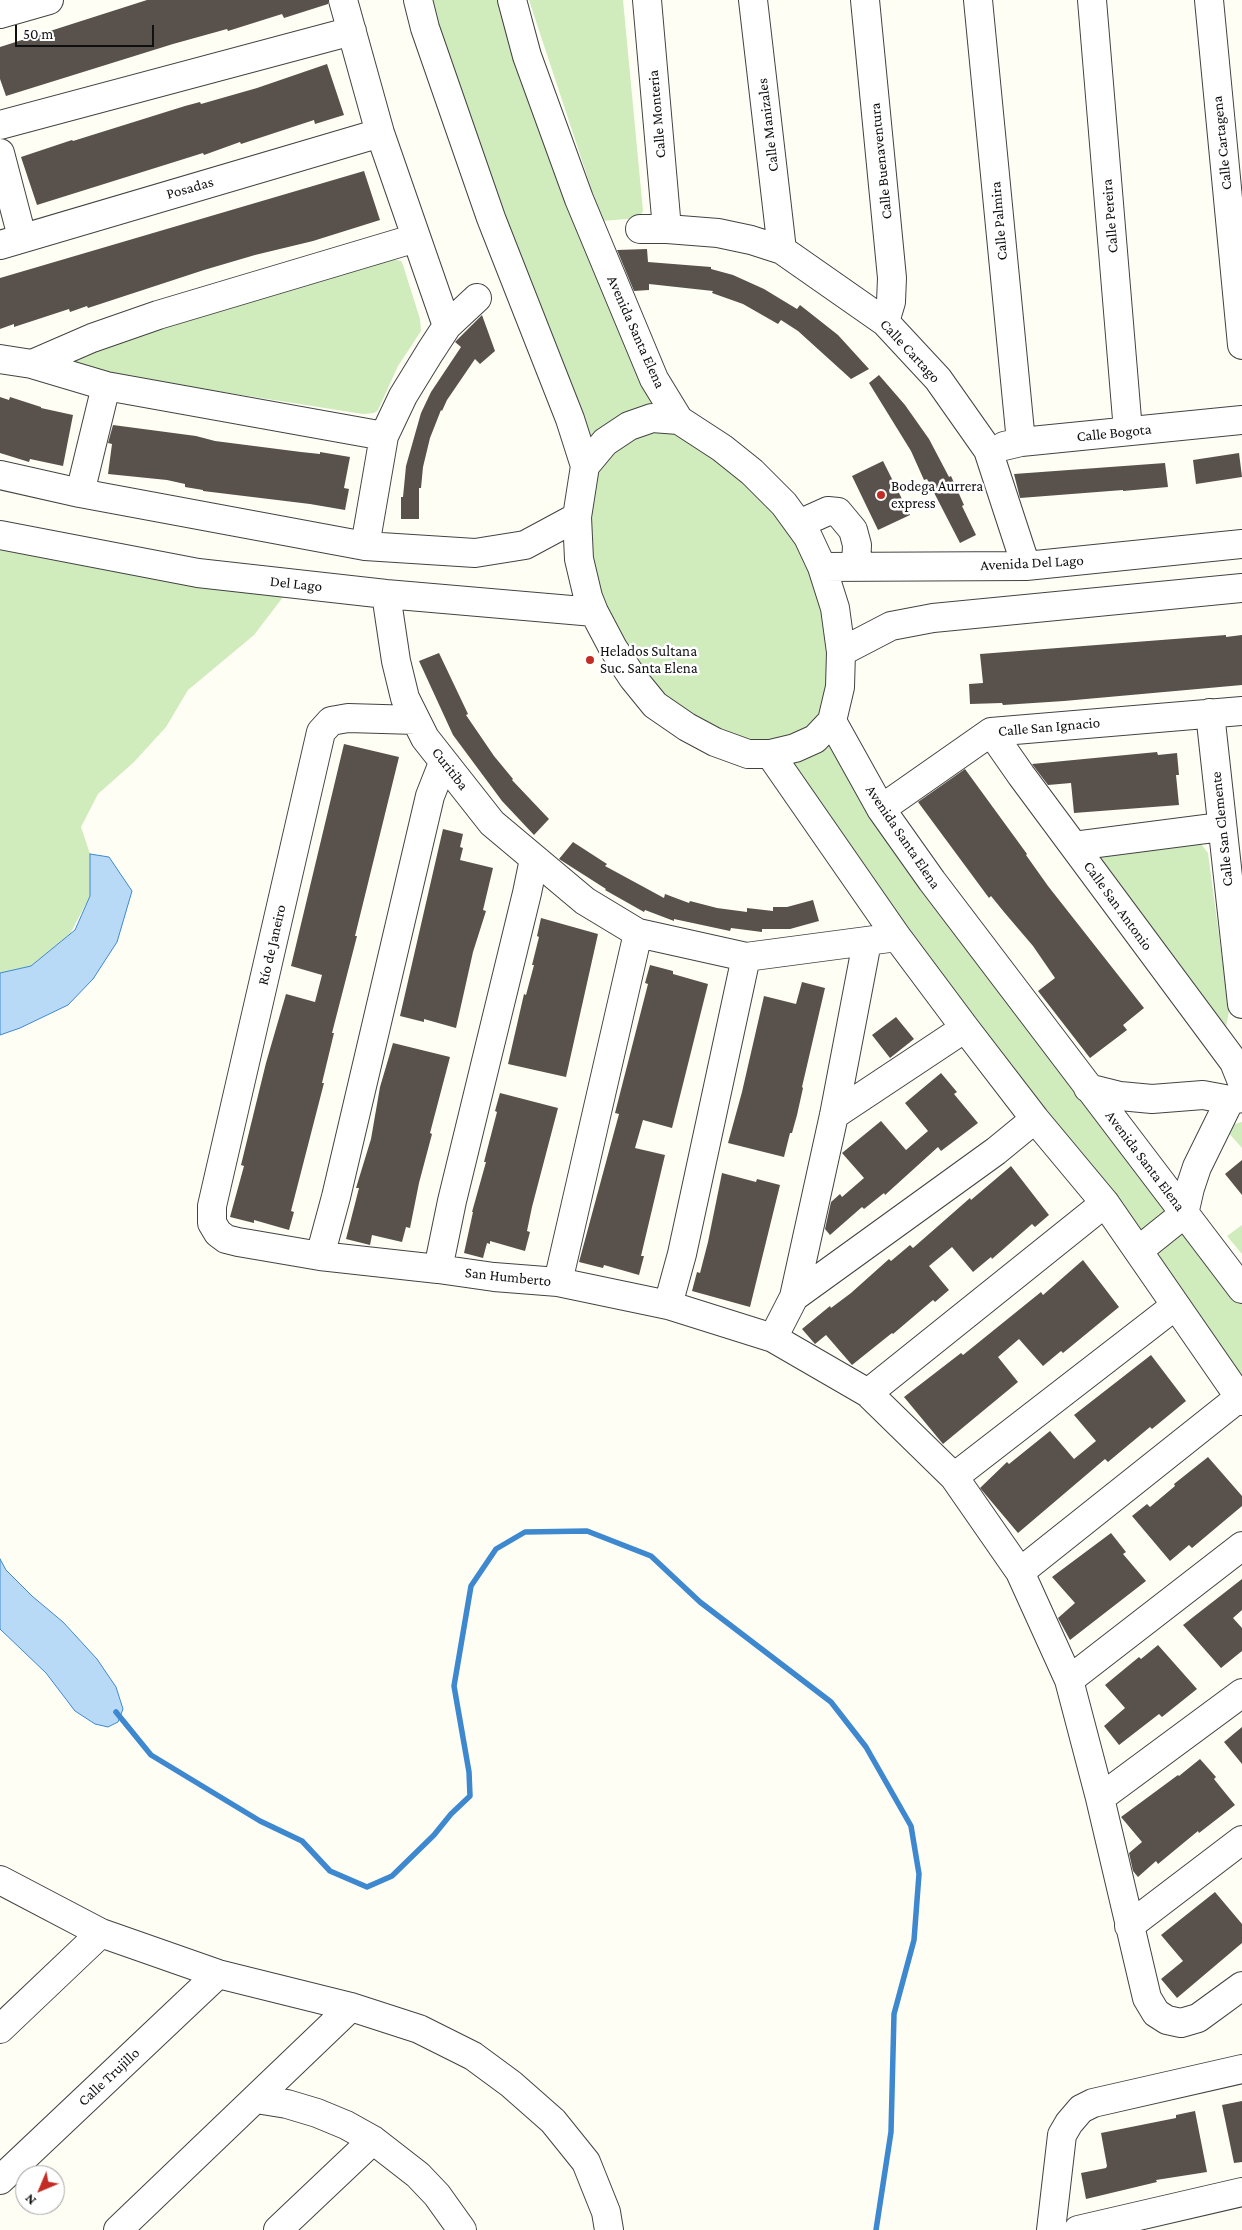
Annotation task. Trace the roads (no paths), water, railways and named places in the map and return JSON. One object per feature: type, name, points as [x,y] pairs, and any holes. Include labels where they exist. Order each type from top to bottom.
[{"type":"street","points":[[0,14],[49,0]]},
{"type":"street","points":[[343,0],[380,133],[447,326]]},
{"type":"street","points":[[418,0],[425,28],[491,218],[570,419],[585,466],[577,517],[579,559],[588,597],[613,648],[633,678],[655,705],[687,727],[715,742],[748,754],[770,754],[795,748],[814,739],[832,721]]},
{"type":"street","name":"Avenida Santa Elena","points":[[512,0],[526,56],[579,199],[654,379],[679,420],[722,448],[752,472],[784,504],[808,538],[822,566],[835,608],[841,652],[840,687],[832,721],[881,809],[932,881],[1242,1289]]},
{"type":"street","name":"Calle Monteria","points":[[647,0],[667,228]]},
{"type":"street","name":"Calle Manizales","points":[[753,0],[782,250]]},
{"type":"street","name":"Calle Buenaventura","points":[[865,0],[892,278],[891,302],[885,322]]},
{"type":"street","name":"Calle Palmira","points":[[978,0],[1021,442]]},
{"type":"street","name":"Calle Pereira","points":[[1092,0],[1128,431]]},
{"type":"street","name":"Calle Cartagena","points":[[1208,0],[1242,345]]},
{"type":"street","points":[[0,125],[352,31]]},
{"type":"street","name":"Posadas","points":[[11,241],[380,133]]},
{"type":"street","points":[[0,153],[11,241]]},
{"type":"street","name":"Calle Cartago","points":[[640,229],[667,228],[718,233],[782,250],[885,322],[938,380],[988,450],[1026,566]]},
{"type":"street","points":[[32,364],[92,338],[158,315],[416,238]]},
{"type":"street","points":[[366,546],[384,436],[408,389],[447,326],[476,298]]},
{"type":"street","points":[[0,359],[32,364],[106,386],[384,436]]},
{"type":"street","points":[[80,493],[106,386]]},
{"type":"street","points":[[585,466],[605,442],[630,426],[652,418],[679,420]]},
{"type":"street","name":"Calle Bogota","points":[[988,450],[1021,442],[1242,420]]},
{"type":"street","points":[[0,475],[80,493],[366,546],[474,553],[525,545],[577,517]]},
{"type":"street","points":[[799,524],[828,511],[838,512],[853,530],[857,545],[856,566]]},
{"type":"street","name":"Del Lago","points":[[0,535],[198,573],[386,594],[594,612]]},
{"type":"street","points":[[841,652],[890,626],[933,618],[1236,589],[1234,545]]},
{"type":"street","name":"Avenida Del Lago","points":[[822,566],[1026,566],[1234,545]]},
{"type":"street","name":"Curitiba","points":[[386,594],[396,661],[405,698],[425,738],[492,823],[585,901],[638,932],[746,957]]},
{"type":"street","name":"Calle San Ignacio","points":[[881,809],[991,732],[1242,711]]},
{"type":"street","name":"Calle San Clemente","points":[[1210,713],[1221,827],[1242,1004]]},
{"type":"street","name":"Río de Janeiro","points":[[238,1242],[226,1239],[218,1233],[212,1223],[212,1206],[321,732],[331,721],[348,718],[416,720]]},
{"type":"street","name":"Calle San Antonio","points":[[991,732],[1074,846],[1238,1079]]},
{"type":"street","points":[[770,754],[897,937],[1035,1119],[1105,1203],[1241,1399],[1020,1572]]},
{"type":"street","points":[[320,1256],[336,1196],[430,796],[443,763]]},
{"type":"street","points":[[1074,846],[1221,827]]},
{"type":"street","points":[[438,1269],[452,1201],[534,859]]},
{"type":"street","points":[[558,1282],[638,932]]},
{"type":"street","points":[[668,1305],[682,1254],[746,957],[897,937]]},
{"type":"street","points":[[773,1338],[794,1297],[834,1115],[867,942]]},
{"type":"street","points":[[834,1115],[965,1028]]},
{"type":"street","points":[[1088,1088],[1120,1096],[1152,1100],[1203,1095],[1238,1079]]},
{"type":"street","points":[[1139,1250],[1184,1214],[1197,1167],[1238,1079]]},
{"type":"street","points":[[794,1297],[996,1151],[1035,1119]]},
{"type":"street","points":[[868,1393],[1105,1203]]},
{"type":"street","name":"San Humberto","points":[[238,1242],[320,1256],[494,1277],[558,1282],[668,1305],[773,1338],[868,1393],[954,1477],[1020,1572],[1069,1680],[1100,1798],[1147,1998],[1156,2013],[1167,2020],[1181,2023],[1198,2018],[1242,1986]]},
{"type":"street","points":[[954,1477],[1175,1306]]},
{"type":"street","points":[[1069,1680],[1242,1546]]},
{"type":"street","points":[[1100,1798],[1242,1693]]},
{"type":"street","points":[[1129,1926],[1242,1840]]},
{"type":"street","points":[[0,1880],[101,1933],[218,1974],[351,2007],[419,2029],[466,2052],[518,2090],[553,2121],[586,2162],[606,2212],[609,2230]]},
{"type":"street","points":[[0,2029],[101,1933]]},
{"type":"street","name":"Calle Trujillo","points":[[0,2180],[218,1974]]},
{"type":"street","points":[[118,2230],[351,2007]]},
{"type":"street","points":[[1051,2230],[1062,2135],[1081,2109],[1093,2103],[1242,2069]]},
{"type":"street","points":[[256,2099],[287,2104],[317,2113],[346,2125],[373,2140],[418,2175],[453,2226]]},
{"type":"street","points":[[278,2230],[373,2140]]},
{"type":"street","points":[[1078,2230],[1242,2192]]},
{"type":"water","points":[[90,854],[109,857],[132,891],[117,942],[93,979],[68,1005],[20,1028],[0,1035],[0,973],[31,966],[75,930],[90,896]]},
{"type":"water","points":[[0,1559],[6,1570],[32,1596],[63,1622],[97,1659],[116,1687],[123,1709],[118,1722],[108,1727],[95,1724],[75,1711],[46,1673],[0,1629]]},
{"type":"waterway","points":[[116,1712],[151,1755],[260,1821],[302,1841],[330,1871],[367,1887],[392,1876],[470,1796],[469,1772],[454,1686],[471,1586],[496,1549],[525,1532],[587,1531],[651,1556],[700,1602],[831,1702],[866,1747],[911,1826],[919,1874],[914,1940],[894,2014],[891,2132],[876,2230]]},
{"type":"place","name":"Bodega Aurrera express","points":[[881,495]]},
{"type":"place","name":"Helados Sultana Suc. Santa Elena","points":[[590,660]]}]
